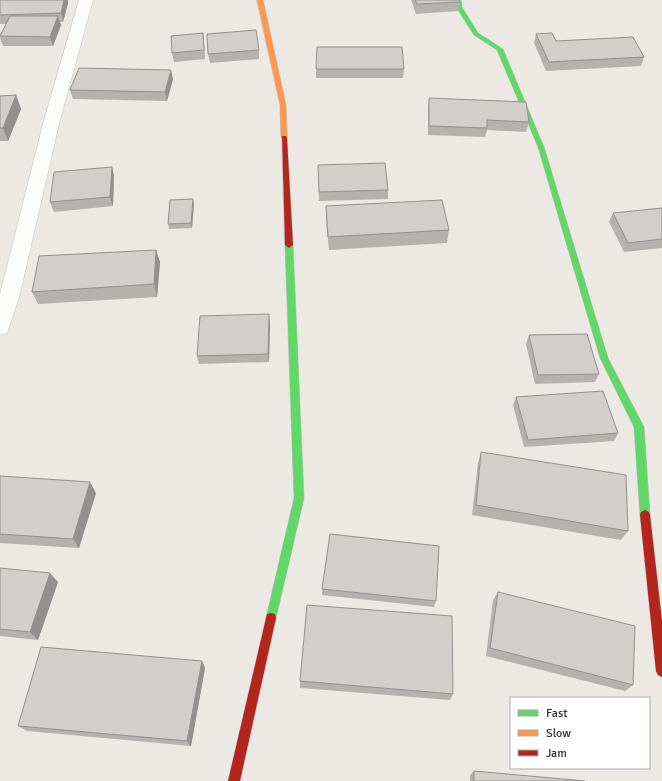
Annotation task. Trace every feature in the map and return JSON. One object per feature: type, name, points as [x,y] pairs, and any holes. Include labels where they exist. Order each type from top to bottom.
[{"type":"street","points":[[0,327],[4,298],[86,0]]},
{"type":"street","points":[[234,781],[299,498],[283,104],[260,0]]},
{"type":"street","points":[[458,0],[459,7],[476,34],[500,49],[542,147],[604,358],[639,427],[647,537],[662,671]]},
{"type":"building","points":[[0,0],[64,0],[61,13],[0,15]]},
{"type":"building","points":[[415,0],[459,0],[460,2],[417,4]]},
{"type":"building","points":[[10,16],[58,16],[50,37],[0,36]]},
{"type":"building","points":[[256,30],[259,50],[208,54],[207,34]]},
{"type":"building","points":[[203,33],[204,50],[172,53],[171,36]]},
{"type":"building","points":[[552,33],[556,41],[633,37],[644,57],[549,62],[536,34]]},
{"type":"building","points":[[317,47],[402,47],[404,69],[316,69]]},
{"type":"building","points":[[79,68],[171,70],[165,92],[70,90]]},
{"type":"building","points":[[16,95],[3,128],[0,128],[0,96]]},
{"type":"building","points":[[429,98],[526,102],[529,122],[487,120],[487,128],[429,126]]},
{"type":"building","points":[[385,163],[388,190],[319,192],[318,165]]},
{"type":"building","points":[[112,167],[110,197],[50,202],[54,172]]},
{"type":"building","points":[[193,199],[191,223],[168,224],[170,200]]},
{"type":"building","points":[[442,200],[449,230],[328,237],[326,206]]},
{"type":"building","points":[[662,208],[662,239],[628,243],[613,213]]},
{"type":"building","points":[[156,250],[154,284],[32,292],[39,256]]},
{"type":"building","points":[[269,314],[268,354],[197,356],[200,316]]},
{"type":"building","points":[[587,334],[599,374],[538,375],[529,335]]},
{"type":"building","points":[[603,391],[618,433],[528,440],[516,397]]},
{"type":"building","points":[[481,452],[626,475],[628,531],[476,505]]},
{"type":"building","points":[[0,476],[90,482],[73,539],[0,534]]},
{"type":"building","points":[[330,534],[439,546],[436,601],[322,589]]},
{"type":"building","points":[[0,568],[50,573],[30,632],[0,629]]},
{"type":"building","points":[[498,592],[635,626],[633,685],[490,648]]},
{"type":"building","points":[[307,605],[452,616],[453,694],[300,681]]},
{"type":"building","points":[[41,647],[202,661],[187,741],[18,726]]},
{"type":"building","points":[[474,771],[585,781],[474,781]]},
{"type":"traffic: fast","points":[[458,0],[459,7],[476,34],[500,49],[541,147],[604,358],[639,427],[645,515]]},
{"type":"traffic: fast","points":[[271,618],[299,498],[289,245]]},
{"type":"traffic: slow","points":[[260,0],[283,105],[284,138]]},
{"type":"traffic: jam","points":[[284,138],[289,245]]},
{"type":"traffic: jam","points":[[645,515],[662,671]]},
{"type":"traffic: jam","points":[[234,781],[271,618]]}]
